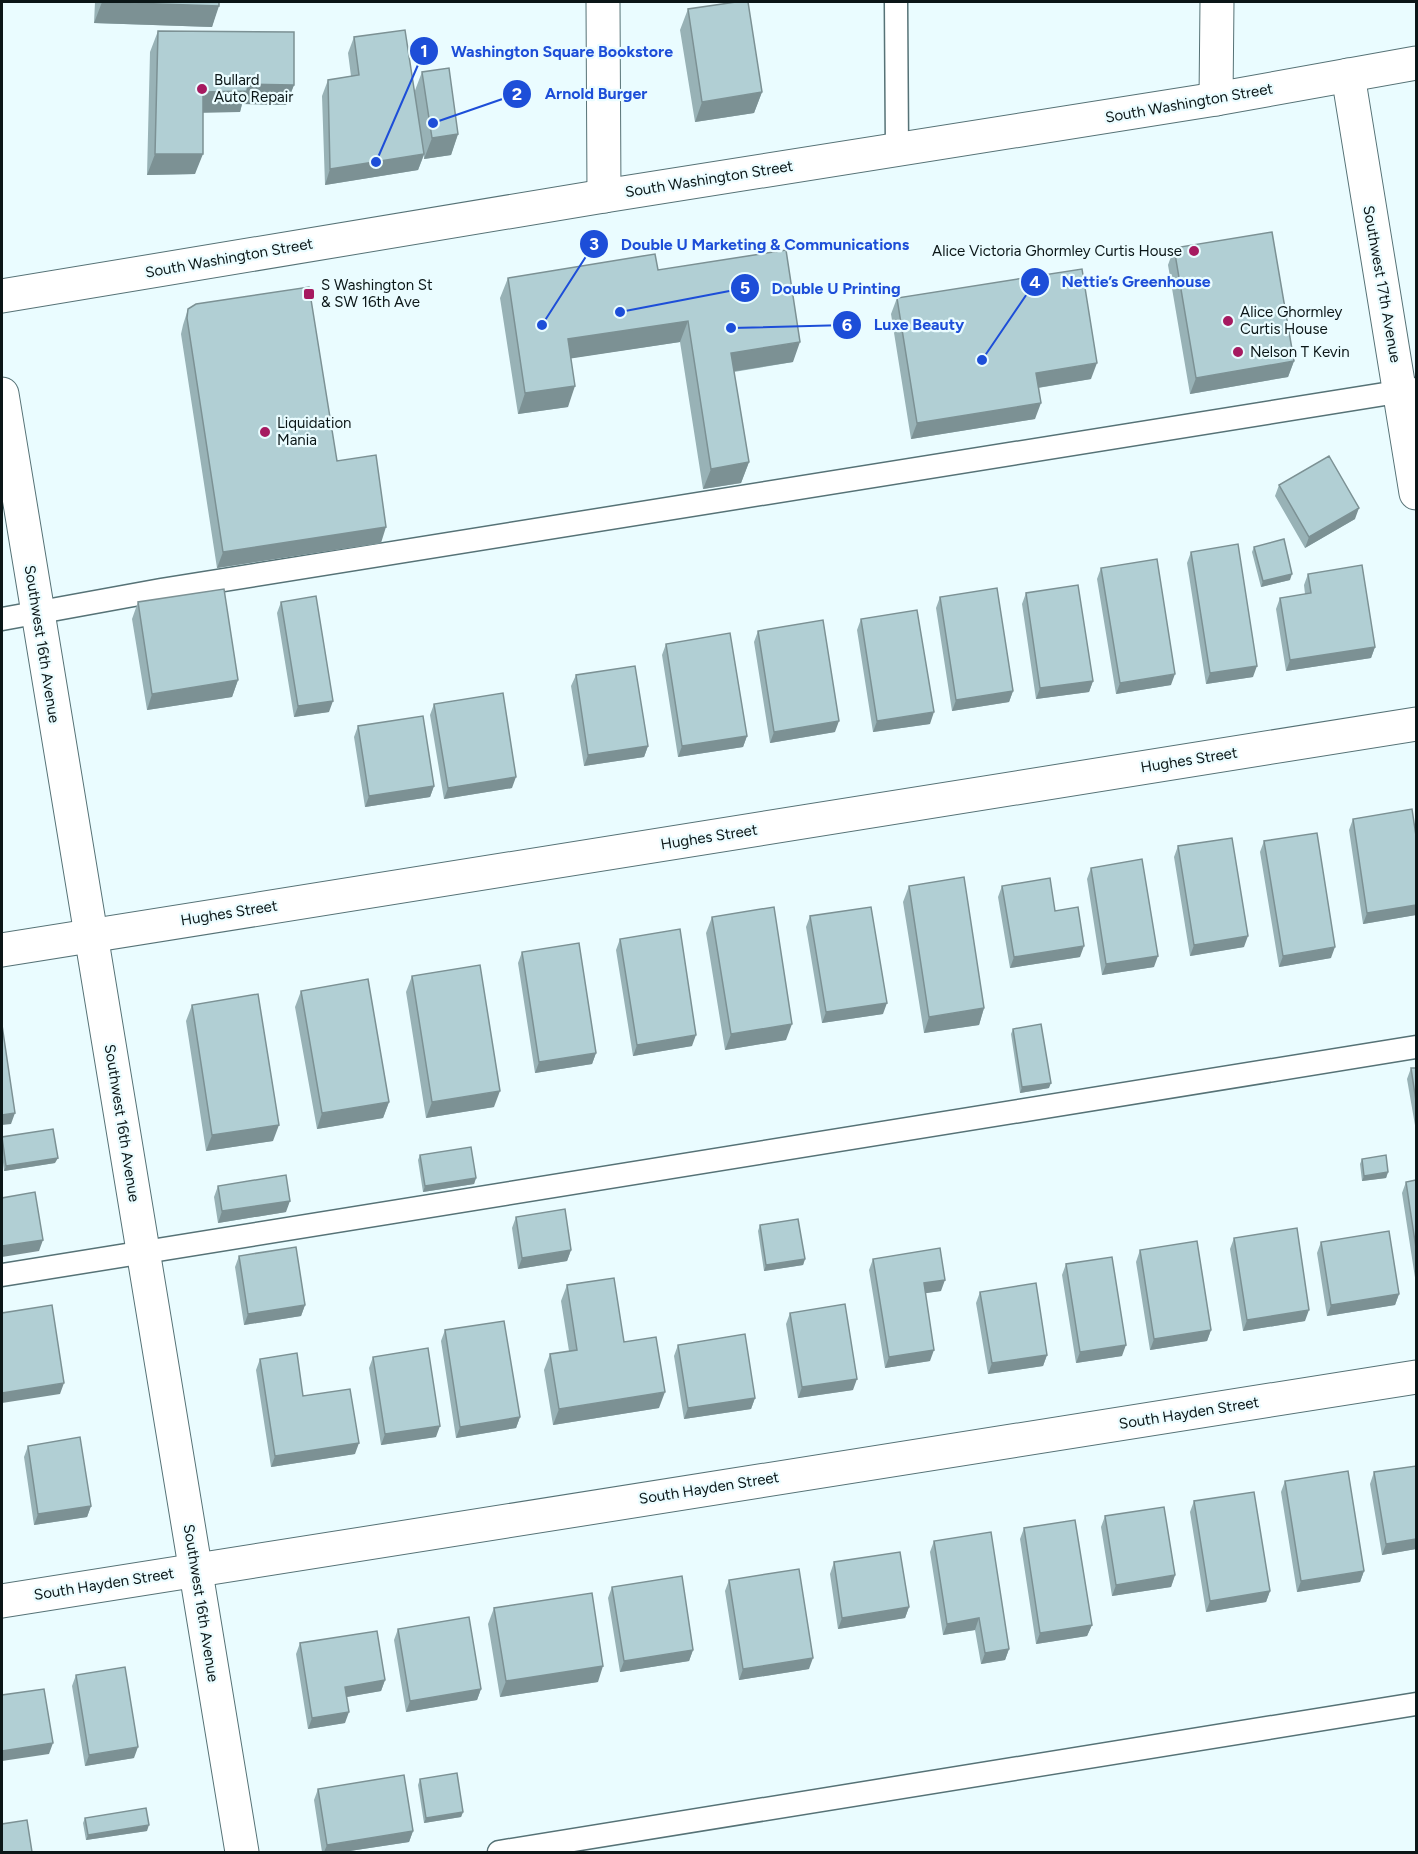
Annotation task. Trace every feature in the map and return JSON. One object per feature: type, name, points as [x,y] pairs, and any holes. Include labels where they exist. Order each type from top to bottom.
[{"type":"street","points":[[603,2],[604,196]]},
{"type":"street","points":[[1216,99],[1217,2]]},
{"type":"street","name":"South Washington Street","points":[[2,296],[604,196],[1216,99],[1416,63]]},
{"type":"street","name":"Southwest 17th Avenue","points":[[1348,75],[1409,391],[1416,493]]},
{"type":"street","name":"Southwest 16th Avenue","points":[[2,394],[36,613],[242,1852]]},
{"type":"street","name":"Hughes Street","points":[[2,950],[1416,724]]},
{"type":"street","name":"South Hayden Street","points":[[2,1601],[1416,1377]]},
{"type":"lane","points":[[896,2],[897,150]]},
{"type":"lane","points":[[2,619],[161,590],[1409,391]]},
{"type":"lane","points":[[2,1275],[1416,1047]]},
{"type":"lane","points":[[500,1852],[1416,1704]]},
{"type":"building","points":[[102,2],[219,2],[219,6]]},
{"type":"building","points":[[748,2],[762,92],[702,102],[688,9]]},
{"type":"building","points":[[405,30],[424,154],[330,169],[328,80],[359,75],[354,37]]},
{"type":"building","points":[[158,31],[294,32],[294,85],[248,84],[247,91],[203,92],[203,154],[155,154]]},
{"type":"building","points":[[449,68],[458,134],[432,138],[422,72]]},
{"type":"building","name":"Alice Ghormley Curtis House","points":[[1272,232],[1294,361],[1196,378],[1174,248]]},
{"type":"building","points":[[786,250],[800,342],[731,353],[749,462],[711,469],[688,321],[568,339],[575,386],[525,393],[508,278],[655,254],[658,270]]},
{"type":"building","points":[[1082,269],[1097,363],[1036,373],[1041,403],[917,423],[897,298]]},
{"type":"building","points":[[309,287],[337,461],[376,455],[386,527],[223,552],[187,318],[188,309],[196,304]]},
{"type":"building","points":[[1329,456],[1359,508],[1309,537],[1279,485]]},
{"type":"building","points":[[1284,539],[1292,574],[1263,581],[1254,547]]},
{"type":"building","points":[[1238,544],[1257,666],[1210,673],[1191,552]]},
{"type":"building","points":[[1157,559],[1175,674],[1120,683],[1101,568]]},
{"type":"building","points":[[1362,565],[1375,647],[1290,660],[1280,598],[1311,593],[1308,574]]},
{"type":"building","points":[[1078,585],[1093,681],[1040,688],[1026,593]]},
{"type":"building","points":[[997,588],[1013,691],[956,700],[940,597]]},
{"type":"building","points":[[224,589],[238,680],[152,694],[138,602]]},
{"type":"building","points":[[316,596],[333,701],[298,706],[281,602]]},
{"type":"building","points":[[917,610],[934,712],[877,721],[861,619]]},
{"type":"building","points":[[823,620],[839,721],[774,732],[758,631]]},
{"type":"building","points":[[730,633],[747,736],[682,746],[666,644]]},
{"type":"building","points":[[635,666],[648,746],[588,755],[576,675]]},
{"type":"building","points":[[503,693],[516,777],[448,788],[434,704]]},
{"type":"building","points":[[423,716],[434,786],[369,796],[358,726]]},
{"type":"building","points":[[1412,809],[1416,836],[1416,905],[1367,913],[1353,819]]},
{"type":"building","points":[[1317,833],[1335,947],[1283,956],[1264,841]]},
{"type":"building","points":[[1232,838],[1248,936],[1194,945],[1178,846]]},
{"type":"building","points":[[1142,859],[1158,956],[1106,964],[1091,868]]},
{"type":"building","points":[[964,877],[984,1008],[929,1017],[909,886]]},
{"type":"building","points":[[1050,878],[1055,911],[1078,907],[1084,946],[1014,957],[1002,886]]},
{"type":"building","points":[[774,907],[792,1024],[731,1034],[712,917]]},
{"type":"building","points":[[871,907],[887,1003],[826,1012],[810,916]]},
{"type":"building","points":[[680,929],[696,1035],[637,1045],[620,939]]},
{"type":"building","points":[[579,943],[596,1053],[539,1062],[522,952]]},
{"type":"building","points":[[480,965],[500,1091],[432,1102],[412,976]]},
{"type":"building","points":[[368,979],[389,1102],[322,1113],[301,991]]},
{"type":"building","points":[[258,994],[279,1125],[212,1135],[192,1005]]},
{"type":"building","points":[[1041,1024],[1051,1083],[1022,1087],[1013,1029]]},
{"type":"building","points":[[2,1025],[15,1113],[2,1115]]},
{"type":"building","points":[[1411,1068],[1416,1068],[1416,1101]]},
{"type":"building","points":[[53,1129],[58,1158],[6,1166],[2,1137]]},
{"type":"building","points":[[471,1147],[476,1178],[425,1186],[420,1155]]},
{"type":"building","points":[[1386,1155],[1388,1172],[1364,1176],[1362,1159]]},
{"type":"building","points":[[286,1175],[290,1201],[222,1211],[218,1186]]},
{"type":"building","points":[[1416,1180],[1416,1248],[1406,1182]]},
{"type":"building","points":[[35,1192],[43,1240],[2,1246],[2,1198]]},
{"type":"building","points":[[565,1209],[571,1250],[522,1258],[516,1217]]},
{"type":"building","points":[[798,1219],[805,1259],[766,1265],[760,1225]]},
{"type":"building","points":[[1297,1228],[1309,1310],[1247,1320],[1234,1238]]},
{"type":"building","points":[[1389,1231],[1399,1294],[1331,1305],[1321,1242]]},
{"type":"building","points":[[1197,1241],[1211,1330],[1154,1339],[1140,1250]]},
{"type":"building","points":[[296,1247],[305,1305],[248,1314],[239,1256]]},
{"type":"building","points":[[940,1248],[945,1280],[924,1283],[934,1350],[889,1357],[873,1259]]},
{"type":"building","points":[[1112,1257],[1126,1345],[1080,1352],[1066,1264]]},
{"type":"building","points":[[614,1278],[624,1342],[656,1337],[665,1392],[559,1409],[550,1354],[577,1350],[567,1285]]},
{"type":"building","points":[[1036,1283],[1047,1355],[992,1363],[980,1292]]},
{"type":"building","points":[[845,1304],[857,1379],[802,1387],[790,1313]]},
{"type":"building","points":[[52,1305],[64,1383],[2,1393],[2,1313]]},
{"type":"building","points":[[504,1321],[520,1417],[460,1427],[445,1330]]},
{"type":"building","points":[[745,1334],[755,1398],[688,1408],[678,1345]]},
{"type":"building","points":[[428,1348],[440,1426],[385,1434],[373,1357]]},
{"type":"building","points":[[297,1353],[303,1396],[350,1389],[359,1443],[275,1456],[260,1359]]},
{"type":"building","points":[[80,1437],[91,1506],[38,1514],[28,1446]]},
{"type":"building","points":[[1416,1466],[1416,1539],[1386,1544],[1374,1472]]},
{"type":"building","points":[[1348,1471],[1364,1571],[1301,1581],[1285,1481]]},
{"type":"building","points":[[1254,1492],[1270,1591],[1210,1601],[1194,1501]]},
{"type":"building","points":[[1164,1507],[1175,1575],[1116,1585],[1105,1516]]},
{"type":"building","points":[[1075,1520],[1092,1625],[1040,1633],[1024,1528]]},
{"type":"building","points":[[991,1532],[1009,1649],[985,1653],[979,1618],[947,1624],[934,1541]]},
{"type":"building","points":[[900,1552],[909,1607],[842,1618],[834,1562]]},
{"type":"building","points":[[799,1569],[813,1658],[743,1669],[729,1580]]},
{"type":"building","points":[[682,1576],[693,1650],[624,1661],[612,1587]]},
{"type":"building","points":[[592,1593],[603,1666],[506,1681],[494,1608]]},
{"type":"building","points":[[469,1617],[481,1689],[410,1701],[398,1629]]},
{"type":"building","points":[[377,1631],[385,1680],[345,1687],[349,1712],[312,1718],[300,1643]]},
{"type":"building","points":[[125,1667],[138,1747],[89,1755],[76,1675]]},
{"type":"building","points":[[44,1689],[53,1743],[2,1751],[2,1695]]},
{"type":"building","points":[[457,1773],[463,1812],[426,1818],[420,1779]]},
{"type":"building","points":[[404,1775],[413,1831],[327,1845],[318,1789]]},
{"type":"building","points":[[146,1808],[149,1825],[88,1835],[85,1818]]},
{"type":"building","points":[[27,1820],[32,1852],[2,1852],[2,1824]]},
{"type":"place","name":"Bullard Auto Repair","points":[[202,89]]},
{"type":"place","name":"Arnold Burger","points":[[433,123]]},
{"type":"place","name":"Washington Square Bookstore","points":[[376,162]]},
{"type":"place","name":"Alice Victoria Ghormley Curtis House","points":[[1194,251]]},
{"type":"place","name":"S Washington St & SW 16th Ave","points":[[309,294]]},
{"type":"place","name":"Double U Printing","points":[[620,312]]},
{"type":"place","name":"Alice Ghormley Curtis House","points":[[1228,321]]},
{"type":"place","name":"Double U Marketing & Communications","points":[[542,325]]},
{"type":"place","name":"Luxe Beauty","points":[[731,328]]},
{"type":"place","name":"Nelson T Kevin","points":[[1238,352]]},
{"type":"place","name":"Nettie’s Greenhouse","points":[[982,360]]},
{"type":"place","name":"Liquidation Mania","points":[[265,432]]}]
